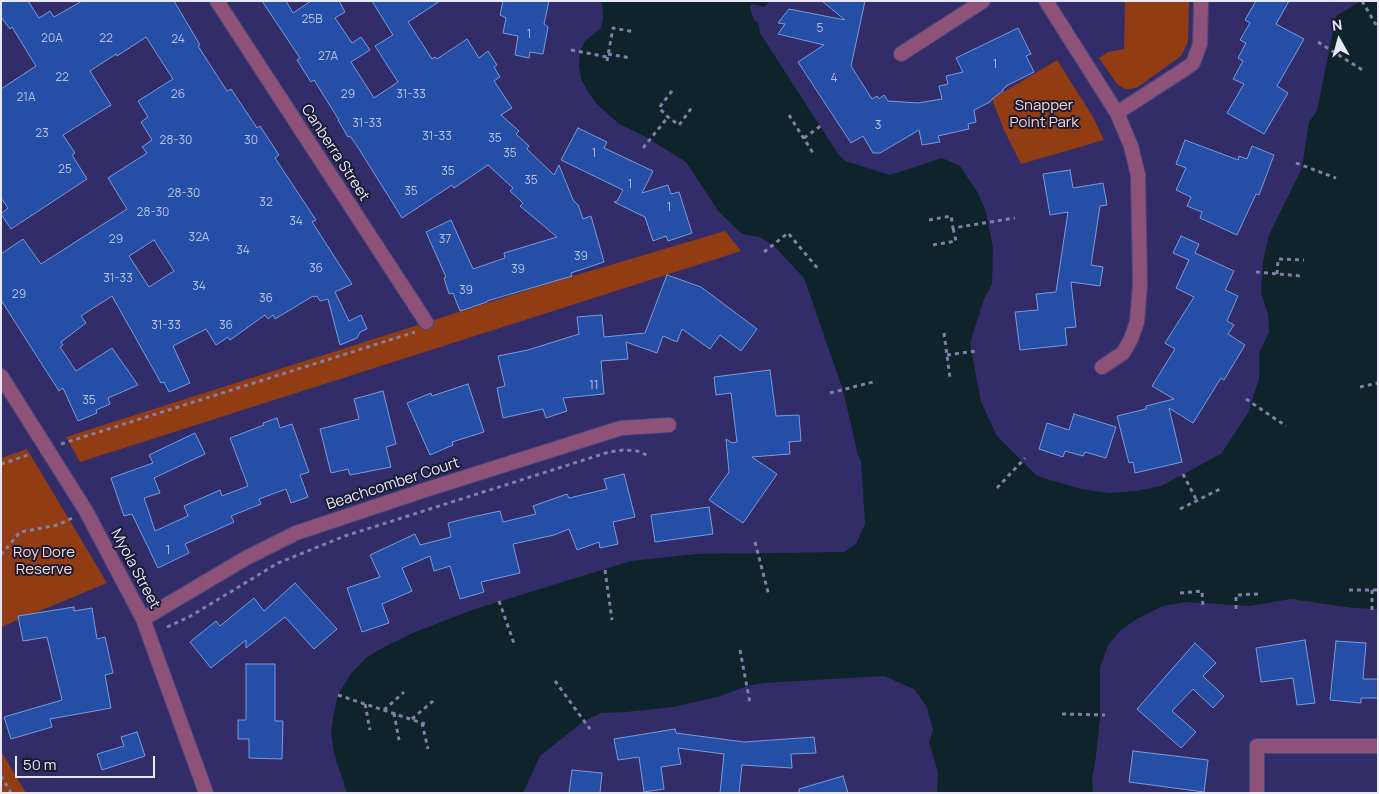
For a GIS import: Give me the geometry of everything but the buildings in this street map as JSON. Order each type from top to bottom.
[{"type":"street","name":"Canberra Street","points":[[217,1],[426,322]]},
{"type":"street","points":[[901,54],[983,1]]},
{"type":"street","points":[[1046,1],[1117,113],[1131,146],[1138,175],[1140,230],[1139,302],[1135,330],[1127,347],[1120,356],[1102,367]]},
{"type":"street","points":[[1117,113],[1193,63],[1200,44],[1201,1]]},
{"type":"street","name":"Myola Street","points":[[1,376],[86,511],[143,619],[206,793]]},
{"type":"street","name":"Beachcomber Court","points":[[143,619],[246,558],[296,534],[416,493],[621,428],[669,425]]},
{"type":"street","points":[[1257,793],[1257,746],[1378,746]]},
{"type":"path","points":[[1362,1],[1378,28]]},
{"type":"path","points":[[607,62],[613,28],[635,32]]},
{"type":"path","points":[[1318,42],[1364,70]]},
{"type":"path","points":[[571,50],[631,58]]},
{"type":"path","points":[[672,91],[658,108],[678,125],[693,106]]},
{"type":"path","points":[[789,115],[813,153]]},
{"type":"path","points":[[643,148],[668,117]]},
{"type":"path","points":[[804,138],[822,125]]},
{"type":"path","points":[[1296,162],[1336,178]]},
{"type":"path","points":[[929,220],[951,216],[956,242],[933,245]]},
{"type":"path","points":[[953,228],[1015,218]]},
{"type":"path","points":[[764,252],[788,233],[819,270]]},
{"type":"path","points":[[1277,274],[1278,259],[1304,260]]},
{"type":"path","points":[[1256,272],[1301,276]]},
{"type":"path","points":[[1,464],[430,327],[426,322]]},
{"type":"path","points":[[944,333],[950,378]]},
{"type":"path","points":[[947,355],[976,351]]},
{"type":"path","points":[[830,393],[873,382]]},
{"type":"path","points":[[1360,387],[1378,383]]},
{"type":"path","points":[[1246,399],[1286,426]]},
{"type":"path","points":[[167,627],[189,617],[278,563],[345,536],[609,452],[630,450],[647,455]]},
{"type":"path","points":[[997,488],[1025,458]]},
{"type":"path","points":[[1183,474],[1197,501]]},
{"type":"path","points":[[1180,509],[1222,488]]},
{"type":"path","points":[[1,555],[20,532],[58,525],[86,511]]},
{"type":"path","points":[[755,542],[770,596]]},
{"type":"path","points":[[606,570],[612,620]]},
{"type":"path","points":[[1349,590],[1378,590]]},
{"type":"path","points":[[1372,590],[1372,613]]},
{"type":"path","points":[[1180,593],[1202,591],[1203,607]]},
{"type":"path","points":[[1236,609],[1236,595],[1258,594]]},
{"type":"path","points":[[499,600],[515,646]]},
{"type":"path","points":[[740,650],[750,703]]},
{"type":"path","points":[[555,681],[590,729]]},
{"type":"path","points":[[384,710],[404,692]]},
{"type":"path","points":[[338,695],[424,723],[428,750]]},
{"type":"path","points":[[412,719],[432,701]]},
{"type":"path","points":[[365,704],[370,730]]},
{"type":"path","points":[[394,713],[399,740]]},
{"type":"path","points":[[1062,714],[1105,715]]},
{"type":"path","points":[[1,776],[11,793]]},
{"type":"green space","points":[[1125,1],[1189,1],[1188,42],[1181,56],[1138,87],[1130,89],[1125,89],[1117,84],[1099,58],[1108,52],[1124,49]]},
{"type":"green space","name":"Snapper Point Park","points":[[1057,60],[1093,117],[1104,140],[1021,164],[1004,130],[992,99]]},
{"type":"green space","points":[[725,231],[741,251],[80,462],[66,437],[553,282]]},
{"type":"green space","name":"Roy Dore Reserve","points":[[27,449],[107,583],[1,627],[1,458]]},
{"type":"green space","points":[[1,751],[26,793],[1,793]]},
{"type":"water","points":[[602,1],[770,1],[764,7],[753,4],[750,6],[754,20],[759,24],[760,33],[838,154],[845,161],[890,175],[942,158],[960,166],[978,193],[986,212],[993,248],[992,284],[984,299],[970,343],[981,402],[997,436],[1037,476],[1081,489],[1109,493],[1137,491],[1161,486],[1221,454],[1248,413],[1259,379],[1259,354],[1269,332],[1268,314],[1261,293],[1263,261],[1269,235],[1302,168],[1309,122],[1317,111],[1336,16],[1361,1],[1378,1],[1378,609],[1353,608],[1291,599],[1250,606],[1187,602],[1163,606],[1135,620],[1120,631],[1108,645],[1100,668],[1100,719],[1092,779],[1093,793],[937,793],[938,772],[929,742],[933,730],[927,707],[914,689],[884,676],[763,683],[747,686],[718,697],[673,707],[601,713],[584,721],[540,756],[523,793],[347,793],[334,753],[331,733],[338,695],[350,675],[367,657],[386,646],[413,633],[472,610],[631,561],[697,554],[844,552],[856,544],[865,524],[861,461],[843,390],[804,278],[773,245],[759,237],[742,234],[719,212],[686,162],[644,136],[619,124],[597,104],[588,92],[581,79],[579,66],[580,52],[585,41],[600,29],[603,20]]}]
